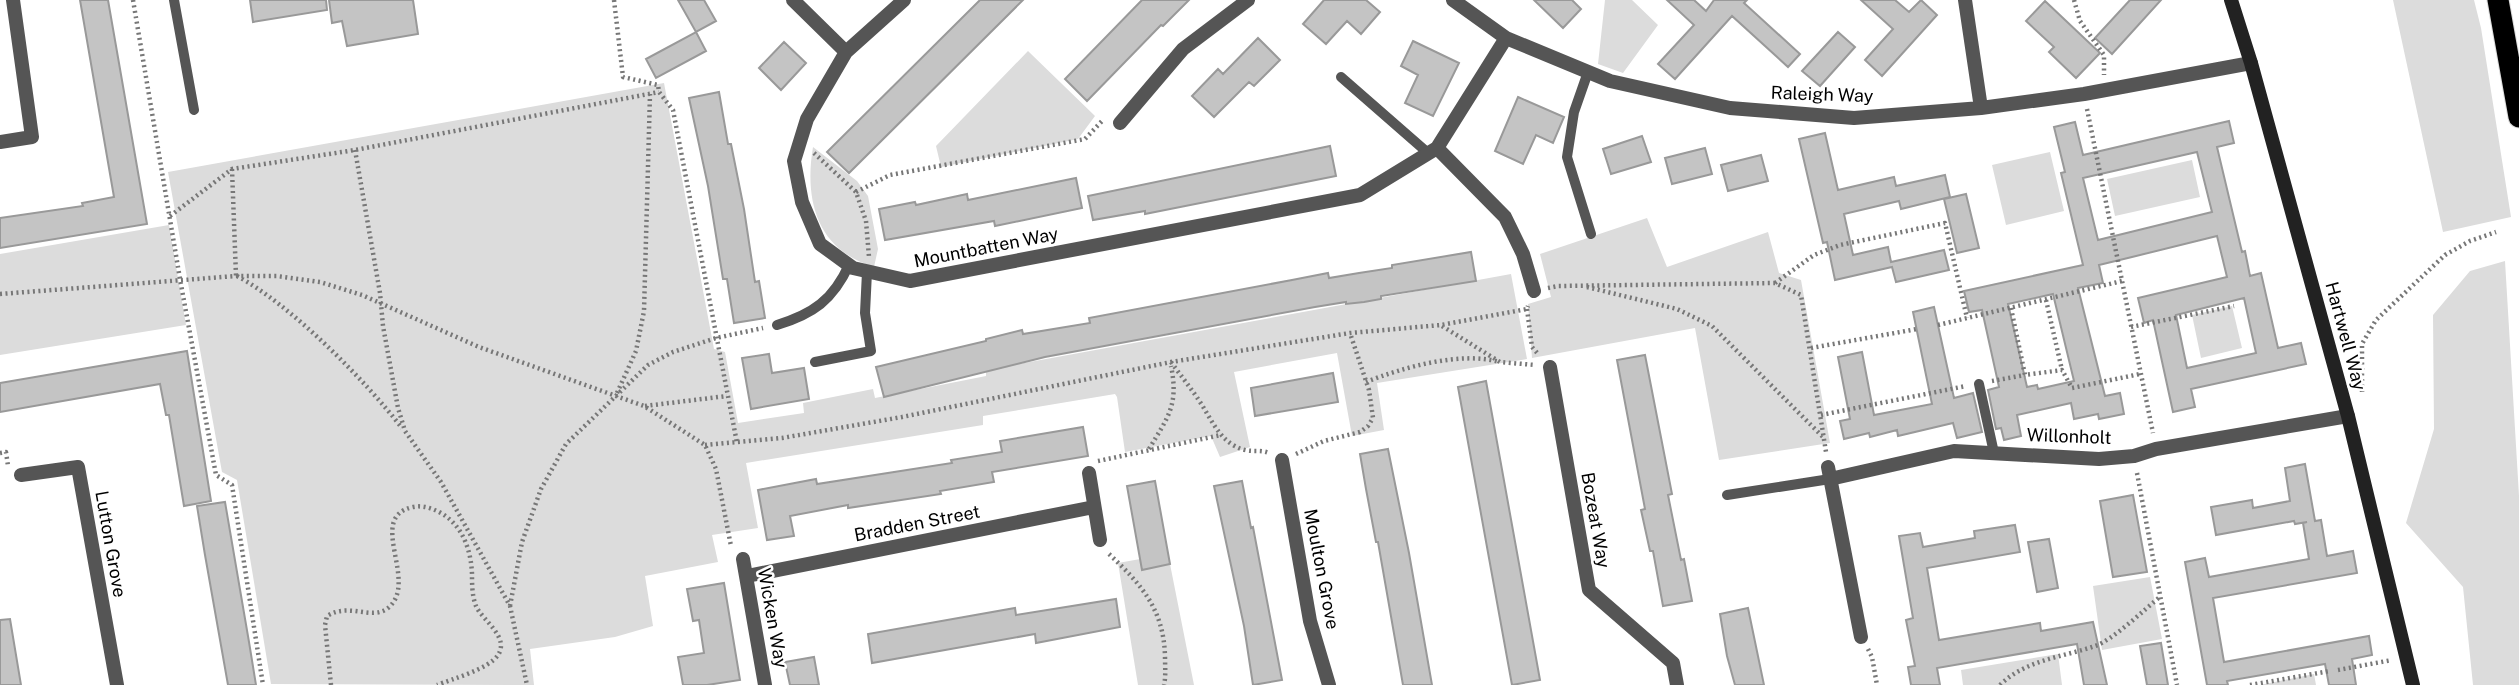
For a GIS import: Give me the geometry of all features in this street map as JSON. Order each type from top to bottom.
[{"type":"highway","points":[[2498,0],[2519,117]]},
{"type":"street","points":[[0,142],[32,136],[13,0]]},
{"type":"street","points":[[793,0],[846,52]]},
{"type":"street","name":"Mountbatten Way","points":[[904,0],[846,52],[807,119],[794,161],[802,202],[820,244],[849,265],[867,272],[910,281],[1360,195],[1432,150],[1506,38]]},
{"type":"street","points":[[1120,123],[1183,49],[1248,0]]},
{"type":"street","name":"Raleigh Way","points":[[1453,0],[1506,38],[1610,81],[1743,109],[1854,118],[1981,108],[2084,94],[2251,63]]},
{"type":"street","points":[[1965,0],[1981,108]]},
{"type":"street","name":"Hartwell Way","points":[[2231,0],[2251,63],[2348,416],[2413,685]]},
{"type":"street","points":[[1432,150],[1505,217],[1523,254],[1534,291]]},
{"type":"street","name":"Bozeat Way","points":[[1550,367],[1589,590],[1673,663],[1677,685]]},
{"type":"street","name":"Willonholt","points":[[1829,473],[1954,452],[2099,459],[2134,456],[2156,449],[2348,416]]},
{"type":"street","name":"Moulton Grove","points":[[1282,460],[1310,621],[1329,685]]},
{"type":"street","name":"Lutton Grove","points":[[21,475],[78,467],[117,685]]},
{"type":"street","points":[[1089,473],[1100,540]]},
{"type":"street","points":[[1829,473],[1861,636]]},
{"type":"street","name":"Bradden Street","points":[[747,576],[1094,507]]},
{"type":"street","name":"Wicken Way","points":[[743,559],[765,685]]},
{"type":"lane","points":[[174,0],[194,110]]},
{"type":"lane","points":[[1588,72],[1574,112],[1567,157],[1591,234]]},
{"type":"lane","points":[[1341,77],[1432,150]]},
{"type":"lane","points":[[777,325],[801,318],[821,305],[840,284],[849,265]]},
{"type":"lane","points":[[815,362],[871,351],[865,313],[867,272]]},
{"type":"lane","points":[[1979,384],[1994,453]]},
{"type":"lane","name":"Willonholt","points":[[1727,495],[1829,473]]},
{"type":"path","points":[[132,0],[216,475],[232,485],[263,685]]},
{"type":"path","points":[[614,0],[624,77],[658,85],[659,92],[673,110],[737,443]]},
{"type":"path","points":[[2074,0],[2080,21],[2104,55],[2106,70],[2100,91]]},
{"type":"path","points":[[170,216],[232,169],[355,150],[659,92]]},
{"type":"path","points":[[615,397],[636,351],[644,311],[650,94]]},
{"type":"path","points":[[2084,94],[2156,449]]},
{"type":"path","points":[[856,192],[890,175],[1085,139],[1102,120],[1120,123]]},
{"type":"path","points":[[800,141],[856,192],[866,221],[869,252],[867,272]]},
{"type":"path","points":[[355,150],[382,303],[383,326],[405,431]]},
{"type":"path","points":[[232,169],[236,276]]},
{"type":"path","points":[[1775,283],[1814,255],[1832,248],[1945,222],[1967,318]]},
{"type":"path","points":[[2348,416],[2362,411],[2362,345],[2376,320],[2445,255],[2470,241],[2496,232]]},
{"type":"path","points":[[236,276],[256,286],[307,330],[353,373],[405,431],[440,482],[510,606],[527,685]]},
{"type":"path","points":[[0,294],[180,279],[277,276],[320,282],[382,303],[479,346],[645,406],[705,445],[716,469],[732,550],[743,559]]},
{"type":"path","points":[[1938,325],[2122,281]]},
{"type":"path","points":[[1550,367],[1532,347],[1527,309],[1534,291],[1578,285],[1775,283],[1801,295],[1829,473]]},
{"type":"path","points":[[1578,285],[1678,310],[1712,326],[1824,438]]},
{"type":"path","points":[[2046,299],[2062,370],[2072,388],[2140,374]]},
{"type":"path","points":[[2131,327],[2234,306]]},
{"type":"path","points":[[2011,307],[2025,375]]},
{"type":"path","points":[[705,445],[782,438],[902,417],[1350,332],[1441,325],[1527,309]]},
{"type":"path","points":[[510,606],[522,541],[541,489],[566,444],[648,365],[673,352],[716,338],[777,325]]},
{"type":"path","points":[[1441,325],[1500,362]]},
{"type":"path","points":[[1811,348],[1917,329]]},
{"type":"path","points":[[1171,364],[1221,435],[1232,445],[1249,453],[1264,451],[1282,460],[1324,441],[1360,432],[1373,418],[1366,382],[1350,332]]},
{"type":"path","points":[[1366,382],[1389,373],[1438,362],[1486,358],[1550,367]]},
{"type":"path","points":[[1149,449],[1173,409],[1175,384],[1171,364]]},
{"type":"path","points":[[1821,415],[2062,370]]},
{"type":"path","points":[[645,406],[727,396]]},
{"type":"path","points":[[1089,473],[1087,463],[1221,435]]},
{"type":"path","points":[[2134,456],[2177,685]]},
{"type":"path","points":[[331,685],[325,625],[327,616],[337,610],[367,613],[386,611],[397,599],[400,576],[391,528],[398,514],[413,507],[431,508],[447,516],[460,531],[468,548],[475,606],[496,631],[502,644],[499,655],[489,664],[437,685]]},
{"type":"path","points":[[1100,540],[1107,552],[1139,583],[1157,611],[1165,644],[1164,685]]},
{"type":"path","points":[[2000,685],[2010,674],[2063,653],[2098,645],[2161,596]]},
{"type":"path","points":[[1861,636],[1872,657],[1877,685]]},
{"type":"path","points":[[2338,670],[2406,657]]},
{"type":"path","points":[[2250,685],[2330,671]]},
{"type":"shaded area","points":[[1605,0],[1632,0],[1658,25],[1623,73],[1598,64]]},
{"type":"shaded area","points":[[2393,0],[2474,0],[2481,28],[2511,217],[2443,232]]},
{"type":"shaded area","points":[[1028,51],[1095,116],[1078,139],[941,167],[936,146]]},
{"type":"shaded area","points":[[664,83],[714,349],[725,352],[738,423],[804,413],[803,403],[873,389],[875,398],[986,376],[986,370],[1511,274],[1527,359],[1377,383],[1384,430],[1352,436],[1337,353],[1234,372],[1250,447],[1220,457],[1211,436],[1125,452],[1115,394],[983,416],[983,425],[746,463],[758,528],[712,535],[718,562],[645,576],[653,626],[615,637],[530,649],[534,685],[271,684],[237,480],[222,472],[168,172]]},
{"type":"shaded area","points":[[813,147],[857,181],[868,196],[878,249],[874,267],[839,249],[827,236],[813,204]]},
{"type":"shaded area","points":[[2050,152],[2064,211],[2006,225],[1992,165]]},
{"type":"shaded area","points":[[2192,160],[2200,197],[2115,216],[2107,179]]},
{"type":"shaded area","points":[[1647,218],[1667,267],[1768,232],[1779,273],[1801,280],[1830,443],[1719,460],[1695,328],[1532,358],[1528,304],[1551,297],[1540,254]]},
{"type":"shaded area","points":[[169,225],[186,325],[0,355],[0,254]]},
{"type":"shaded area","points":[[2505,261],[2519,496],[2519,685],[2473,685],[2463,587],[2406,523],[2434,429],[2433,315],[2470,271]]},
{"type":"shaded area","points":[[2232,306],[2242,348],[2201,358],[2192,315]]},
{"type":"shaded area","points":[[1168,554],[1194,685],[1138,685],[1118,563]]},
{"type":"shaded area","points":[[2150,577],[2162,639],[2102,650],[2093,586]]},
{"type":"shaded area","points":[[2058,654],[2062,685],[1963,685],[1961,670]]},
{"type":"shaded area","points":[[2314,674],[2316,685],[2260,685]]},
{"type":"building","points":[[80,0],[108,0],[147,224],[0,248],[0,218],[83,206],[82,203],[114,197]]},
{"type":"building","points":[[250,0],[326,0],[327,10],[253,22]]},
{"type":"building","points":[[329,0],[413,0],[418,34],[347,46],[342,21],[332,23]]},
{"type":"building","points":[[678,0],[704,0],[716,21],[696,32]]},
{"type":"building","points":[[980,0],[1023,0],[849,173],[827,152]]},
{"type":"building","points":[[1142,0],[1189,0],[1087,101],[1065,79]]},
{"type":"building","points":[[1324,0],[1366,0],[1380,12],[1361,34],[1347,21],[1326,44],[1303,24]]},
{"type":"building","points":[[1534,0],[1572,0],[1581,9],[1563,28]]},
{"type":"building","points":[[1667,0],[1694,0],[1706,11],[1714,0],[1747,0],[1744,3],[1800,54],[1788,67],[1732,16],[1675,79],[1658,64],[1694,25]]},
{"type":"building","points":[[1861,0],[1895,0],[1909,12],[1921,0],[1937,15],[1882,76],[1865,60],[1893,29]]},
{"type":"building","points":[[2130,0],[2161,0],[2112,54],[2095,38]]},
{"type":"building","points":[[2045,1],[2100,53],[2076,78],[2049,52],[2054,47],[2026,21]]},
{"type":"building","points":[[696,32],[706,51],[656,78],[646,59]]},
{"type":"building","points":[[1838,32],[1855,47],[1820,86],[1802,71]]},
{"type":"building","points":[[1258,38],[1280,60],[1254,86],[1249,82],[1214,117],[1192,96],[1218,69],[1223,74]]},
{"type":"building","points":[[1413,41],[1459,63],[1433,116],[1405,103],[1418,75],[1401,66]]},
{"type":"building","points":[[784,42],[806,63],[781,90],[759,68]]},
{"type":"building","points":[[719,92],[744,209],[755,282],[759,281],[765,318],[734,323],[727,279],[723,279],[708,186],[689,98]]},
{"type":"building","points":[[1518,97],[1564,117],[1553,143],[1536,135],[1523,164],[1495,151]]},
{"type":"building","points":[[2229,121],[2234,143],[2217,147],[2242,252],[2245,251],[2250,276],[2261,273],[2278,348],[2301,343],[2306,364],[2191,389],[2195,407],[2173,412],[2153,320],[2144,323],[2138,298],[2227,277],[2217,236],[2099,265],[2103,283],[2078,288],[2105,396],[2120,393],[2124,414],[2099,419],[2098,414],[2074,419],[2071,403],[2017,415],[2021,436],[2004,440],[2001,428],[1996,429],[1988,390],[1999,387],[1982,310],[1969,312],[1964,291],[2083,265],[2061,173],[2065,172],[2054,127],[2075,122],[2083,155]],"holes":[[[2197,152],[2212,212],[2098,240],[2083,178]],[[2053,294],[2074,381],[2038,389],[2037,385],[2027,387],[2008,304]],[[2244,298],[2256,353],[2187,368],[2176,315]]]},
{"type":"building","points":[[1825,133],[1838,190],[1894,177],[1896,186],[1945,175],[1950,197],[1901,209],[1899,201],[1844,214],[1853,255],[1888,247],[1891,262],[1944,250],[1949,270],[1896,282],[1892,267],[1835,280],[1827,242],[1823,243],[1799,139]]},
{"type":"building","points":[[1642,136],[1651,162],[1611,174],[1603,149]]},
{"type":"building","points":[[1330,146],[1336,176],[1145,214],[1145,211],[1093,220],[1088,196]]},
{"type":"building","points":[[1705,148],[1712,174],[1672,184],[1665,158]]},
{"type":"building","points":[[1761,155],[1768,181],[1728,191],[1721,165]]},
{"type":"building","points":[[1076,178],[1082,208],[995,226],[994,221],[885,240],[879,209],[915,202],[916,205],[967,194],[968,200]]},
{"type":"building","points":[[1966,194],[1979,248],[1957,253],[1944,199]]},
{"type":"building","points":[[1471,252],[1476,281],[1381,296],[1381,299],[1364,302],[1315,307],[1045,357],[884,397],[876,367],[1022,330],[1023,334],[1090,323],[1089,318],[1328,273],[1329,278]]},
{"type":"building","points":[[1934,307],[1954,398],[1973,393],[1982,432],[1957,438],[1953,423],[1898,436],[1897,430],[1870,437],[1869,433],[1844,439],[1840,421],[1850,419],[1838,357],[1862,352],[1874,415],[1932,404],[1913,312]]},
{"type":"building","points":[[187,351],[211,501],[184,506],[169,415],[166,415],[160,384],[0,412],[0,383]]},
{"type":"building","points":[[769,354],[772,373],[804,368],[809,399],[751,409],[742,358]]},
{"type":"building","points":[[1645,355],[1672,494],[1668,495],[1692,601],[1663,606],[1653,551],[1650,551],[1641,510],[1645,509],[1617,360]]},
{"type":"building","points":[[1333,373],[1338,402],[1255,416],[1251,388]]},
{"type":"building","points":[[1486,381],[1540,680],[1512,685],[1458,387]]},
{"type":"building","points":[[1083,427],[1088,456],[992,472],[994,482],[940,491],[941,494],[848,508],[848,505],[790,516],[794,536],[767,540],[758,490],[816,479],[817,484],[952,463],[951,460],[1002,452],[1000,441]]},
{"type":"building","points":[[1388,449],[1432,685],[1403,685],[1366,489],[1360,454]]},
{"type":"building","points":[[2305,464],[2315,521],[2321,520],[2327,556],[2353,551],[2357,573],[2213,598],[2224,662],[2369,636],[2372,655],[2352,659],[2356,685],[2329,685],[2325,664],[2227,681],[2228,685],[2207,685],[2185,562],[2205,558],[2209,577],[2309,559],[2303,523],[2307,522],[2295,524],[2294,521],[2216,535],[2211,507],[2252,500],[2253,508],[2290,501],[2285,468]]},
{"type":"building","points":[[1155,481],[1170,564],[1142,570],[1127,486]]},
{"type":"building","points":[[1242,481],[1282,680],[1253,685],[1244,626],[1214,486]]},
{"type":"building","points":[[2133,495],[2147,572],[2113,577],[2100,501]]},
{"type":"building","points":[[225,502],[256,685],[228,685],[205,555],[197,506]]},
{"type":"building","points":[[2015,525],[2020,552],[1927,568],[1939,640],[2040,623],[2041,631],[2093,622],[2107,685],[2084,685],[2077,644],[1937,668],[1940,685],[1911,685],[1908,667],[1915,666],[1906,620],[1913,618],[1899,536],[1920,533],[1923,547],[1975,538],[1974,531]]},
{"type":"building","points":[[2049,539],[2058,588],[2037,592],[2028,542]]},
{"type":"building","points":[[724,583],[740,680],[683,685],[678,657],[704,653],[699,620],[693,621],[687,589]]},
{"type":"building","points":[[1116,599],[1120,627],[1036,643],[1035,634],[872,663],[868,634],[1015,608],[1016,615]]},
{"type":"building","points":[[1748,608],[1764,685],[1735,685],[1727,656],[1720,614]]},
{"type":"building","points":[[10,619],[21,685],[0,685],[0,620]]},
{"type":"building","points":[[2161,643],[2168,685],[2147,685],[2140,646]]},
{"type":"building","points":[[814,657],[819,685],[790,685],[785,662]]}]
